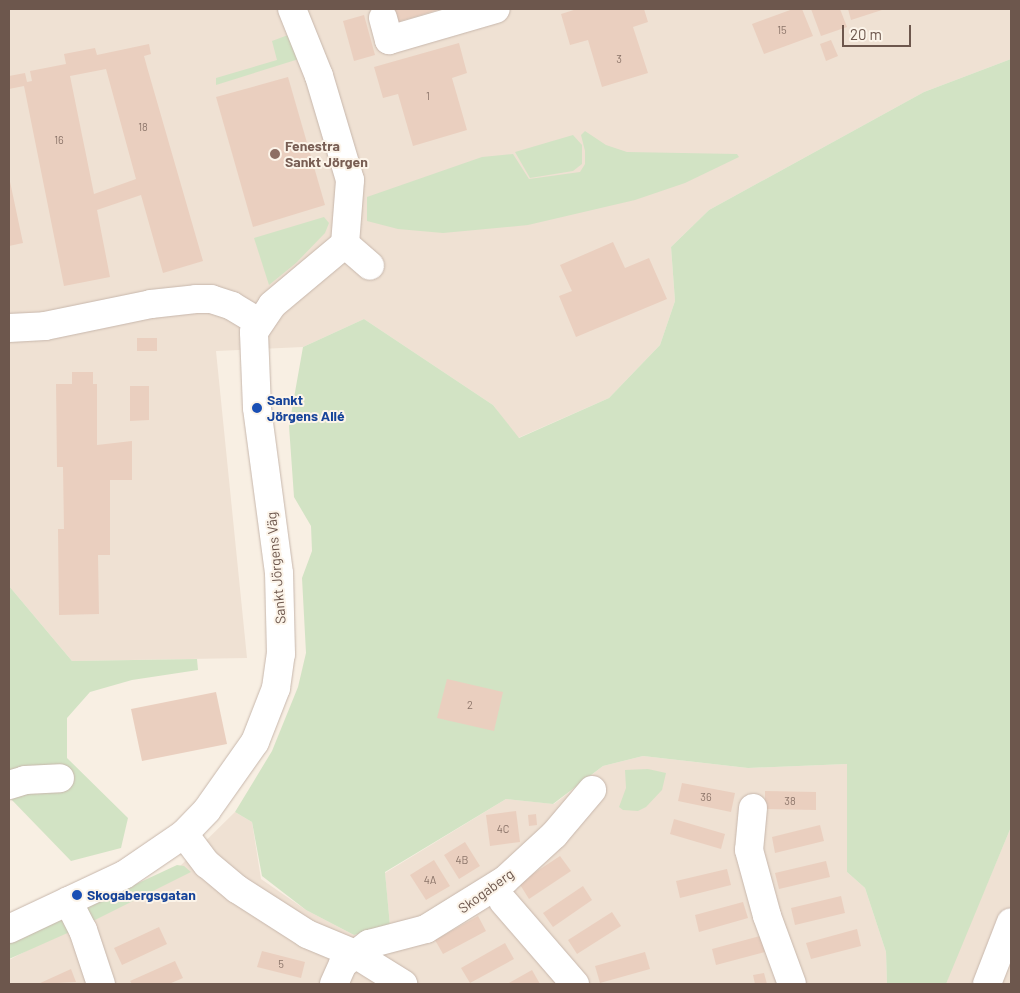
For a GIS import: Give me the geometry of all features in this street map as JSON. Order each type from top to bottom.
[{"type":"street","points":[[383,18],[389,40],[496,9]]},
{"type":"street","points":[[298,10],[350,180],[345,244],[370,266]]},
{"type":"street","name":"Sankt Jörgens Väg","points":[[9,929],[124,875],[184,834],[207,810],[255,742],[276,688],[282,613],[253,367],[252,344],[259,322],[272,305],[345,244]]},
{"type":"street","points":[[12,334],[151,304],[196,299],[210,299],[232,306],[259,322]]},
{"type":"street","points":[[9,785],[25,780],[60,778]]},
{"type":"street","name":"Skogaberg","points":[[334,984],[343,964],[355,954],[381,939],[426,929],[505,880],[554,835],[592,790]]},
{"type":"street","points":[[754,808],[749,850],[767,916],[792,984]]},
{"type":"street","points":[[184,834],[207,864],[237,890],[307,934],[355,954],[403,984]]},
{"type":"street","points":[[68,901],[83,930],[102,984]]},
{"type":"street","name":"Skogaberg","points":[[503,901],[576,984]]},
{"type":"street","points":[[988,984],[1011,922]]},
{"type":"shaded area","points":[[9,9],[1011,9],[1011,59],[924,92],[709,210],[671,247],[675,301],[660,345],[609,398],[518,438],[493,405],[364,319],[303,347],[216,351],[247,658],[72,661],[9,586]]},
{"type":"shaded area","points":[[643,756],[748,768],[847,764],[847,872],[865,888],[886,952],[887,984],[9,984],[9,960],[172,874],[235,812],[252,822],[261,879],[306,910],[354,935],[390,926],[385,873],[506,799],[554,804],[603,766]]},
{"type":"shaded area","points":[[1011,827],[1011,984],[946,984],[952,967]]},
{"type":"green space","points":[[288,35],[302,58],[216,85],[216,78],[277,60],[272,41]]},
{"type":"green space","points":[[1011,59],[1011,827],[946,984],[887,984],[886,952],[865,888],[847,872],[847,764],[748,768],[643,756],[603,766],[553,804],[506,799],[385,872],[390,926],[354,935],[306,910],[262,876],[252,822],[235,812],[272,751],[298,687],[306,653],[302,578],[312,551],[311,526],[294,497],[289,426],[303,347],[364,319],[493,405],[519,438],[609,398],[660,345],[675,301],[671,247],[709,210],[924,92]]},
{"type":"green space","points":[[585,131],[606,145],[627,152],[737,154],[739,157],[685,183],[635,200],[528,225],[443,233],[398,229],[367,221],[367,197],[482,157],[513,154],[529,179],[580,172],[585,164],[585,151],[581,135]]},
{"type":"green space","points":[[573,135],[582,145],[582,164],[573,171],[530,178],[515,152]]},
{"type":"green space","points":[[324,217],[329,223],[325,233],[296,263],[269,285],[254,238]]},
{"type":"green space","points":[[9,586],[72,661],[197,659],[198,670],[132,680],[90,692],[67,718],[67,758],[128,818],[121,848],[71,861],[9,797]]},
{"type":"green space","points":[[648,769],[666,773],[662,790],[646,807],[638,811],[623,810],[619,807],[626,788],[625,770]]},
{"type":"green space","points":[[177,865],[184,866],[191,872],[89,923],[87,907]]},
{"type":"green space","points":[[61,918],[72,931],[9,959],[9,939]]},
{"type":"building","points":[[390,9],[441,9],[394,23]]},
{"type":"building","points":[[577,9],[644,9],[648,22],[633,27],[648,73],[602,87],[588,40],[570,45],[561,14]]},
{"type":"building","points":[[793,9],[802,9],[813,36],[764,54],[752,24]]},
{"type":"building","points":[[811,9],[840,9],[847,27],[821,36]]},
{"type":"building","points":[[848,9],[885,9],[851,20]]},
{"type":"building","points":[[364,15],[375,55],[354,61],[343,21]]},
{"type":"building","points":[[831,40],[838,56],[826,61],[820,44]]},
{"type":"building","points":[[459,43],[467,73],[452,78],[467,130],[413,146],[398,94],[383,98],[374,67]]},
{"type":"building","points":[[149,44],[151,54],[144,56],[203,261],[163,273],[141,195],[97,210],[110,277],[64,286],[24,86],[9,89],[9,76],[25,73],[27,82],[32,81],[30,71],[66,64],[64,54],[95,48],[97,55]],"holes":[[[106,69],[136,179],[94,194],[70,76]]]},
{"type":"building","points":[[288,77],[325,205],[253,227],[216,97]]},
{"type":"building","points":[[9,177],[23,243],[9,246]]},
{"type":"building","points":[[613,242],[625,268],[649,258],[667,299],[576,337],[559,296],[572,291],[560,265]]},
{"type":"building","points":[[137,338],[157,338],[157,351],[137,351]]},
{"type":"building","points":[[72,372],[93,372],[93,384],[97,384],[97,445],[132,441],[132,480],[110,480],[110,555],[98,555],[99,614],[59,615],[58,529],[64,529],[63,467],[57,467],[56,384],[72,384]]},
{"type":"building","points":[[130,386],[149,386],[149,420],[130,421]]},
{"type":"building","points":[[447,679],[503,692],[494,731],[437,718]]},
{"type":"building","points":[[216,692],[227,744],[142,761],[131,709]]},
{"type":"building","points":[[682,783],[735,793],[731,812],[678,801]]},
{"type":"building","points":[[765,791],[816,792],[816,810],[765,809]]},
{"type":"building","points":[[516,811],[520,842],[490,846],[486,815]]},
{"type":"building","points":[[536,814],[537,825],[529,826],[528,815]]},
{"type":"building","points":[[674,819],[725,834],[721,849],[670,834]]},
{"type":"building","points":[[820,825],[824,841],[775,853],[772,837]]},
{"type":"building","points":[[465,842],[480,866],[459,879],[444,855]]},
{"type":"building","points":[[560,856],[571,871],[529,899],[519,883]]},
{"type":"building","points":[[434,860],[450,886],[426,900],[410,875]]},
{"type":"building","points":[[826,861],[830,877],[779,889],[775,873]]},
{"type":"building","points":[[727,869],[731,885],[680,898],[676,881]]},
{"type":"building","points":[[583,886],[592,900],[553,927],[543,913]]},
{"type":"building","points":[[841,896],[845,913],[795,925],[791,908]]},
{"type":"building","points":[[743,902],[748,918],[699,932],[695,915]]},
{"type":"building","points":[[612,912],[621,926],[577,954],[568,940]]},
{"type":"building","points":[[478,916],[486,931],[443,954],[435,940]]},
{"type":"building","points":[[159,927],[167,944],[122,965],[114,948]]},
{"type":"building","points":[[857,929],[861,946],[811,959],[806,943]]},
{"type":"building","points":[[760,936],[765,952],[716,965],[712,949]]},
{"type":"building","points":[[505,943],[514,959],[470,983],[461,968]]},
{"type":"building","points":[[262,951],[305,962],[301,978],[257,967]]},
{"type":"building","points":[[645,952],[650,969],[600,983],[595,966]]},
{"type":"building","points":[[175,961],[183,978],[169,984],[132,984],[130,981]]},
{"type":"building","points":[[71,969],[76,982],[38,984]]},
{"type":"building","points":[[532,970],[540,984],[507,984]]},
{"type":"building","points":[[764,973],[767,984],[755,984],[753,975]]},
{"type":"place","name":"Fenestra Sankt Jörgen","points":[[275,154]]},
{"type":"place","name":"Sankt Jörgens Allé","points":[[257,408]]},
{"type":"place","name":"Skogabergsgatan","points":[[77,895]]}]
